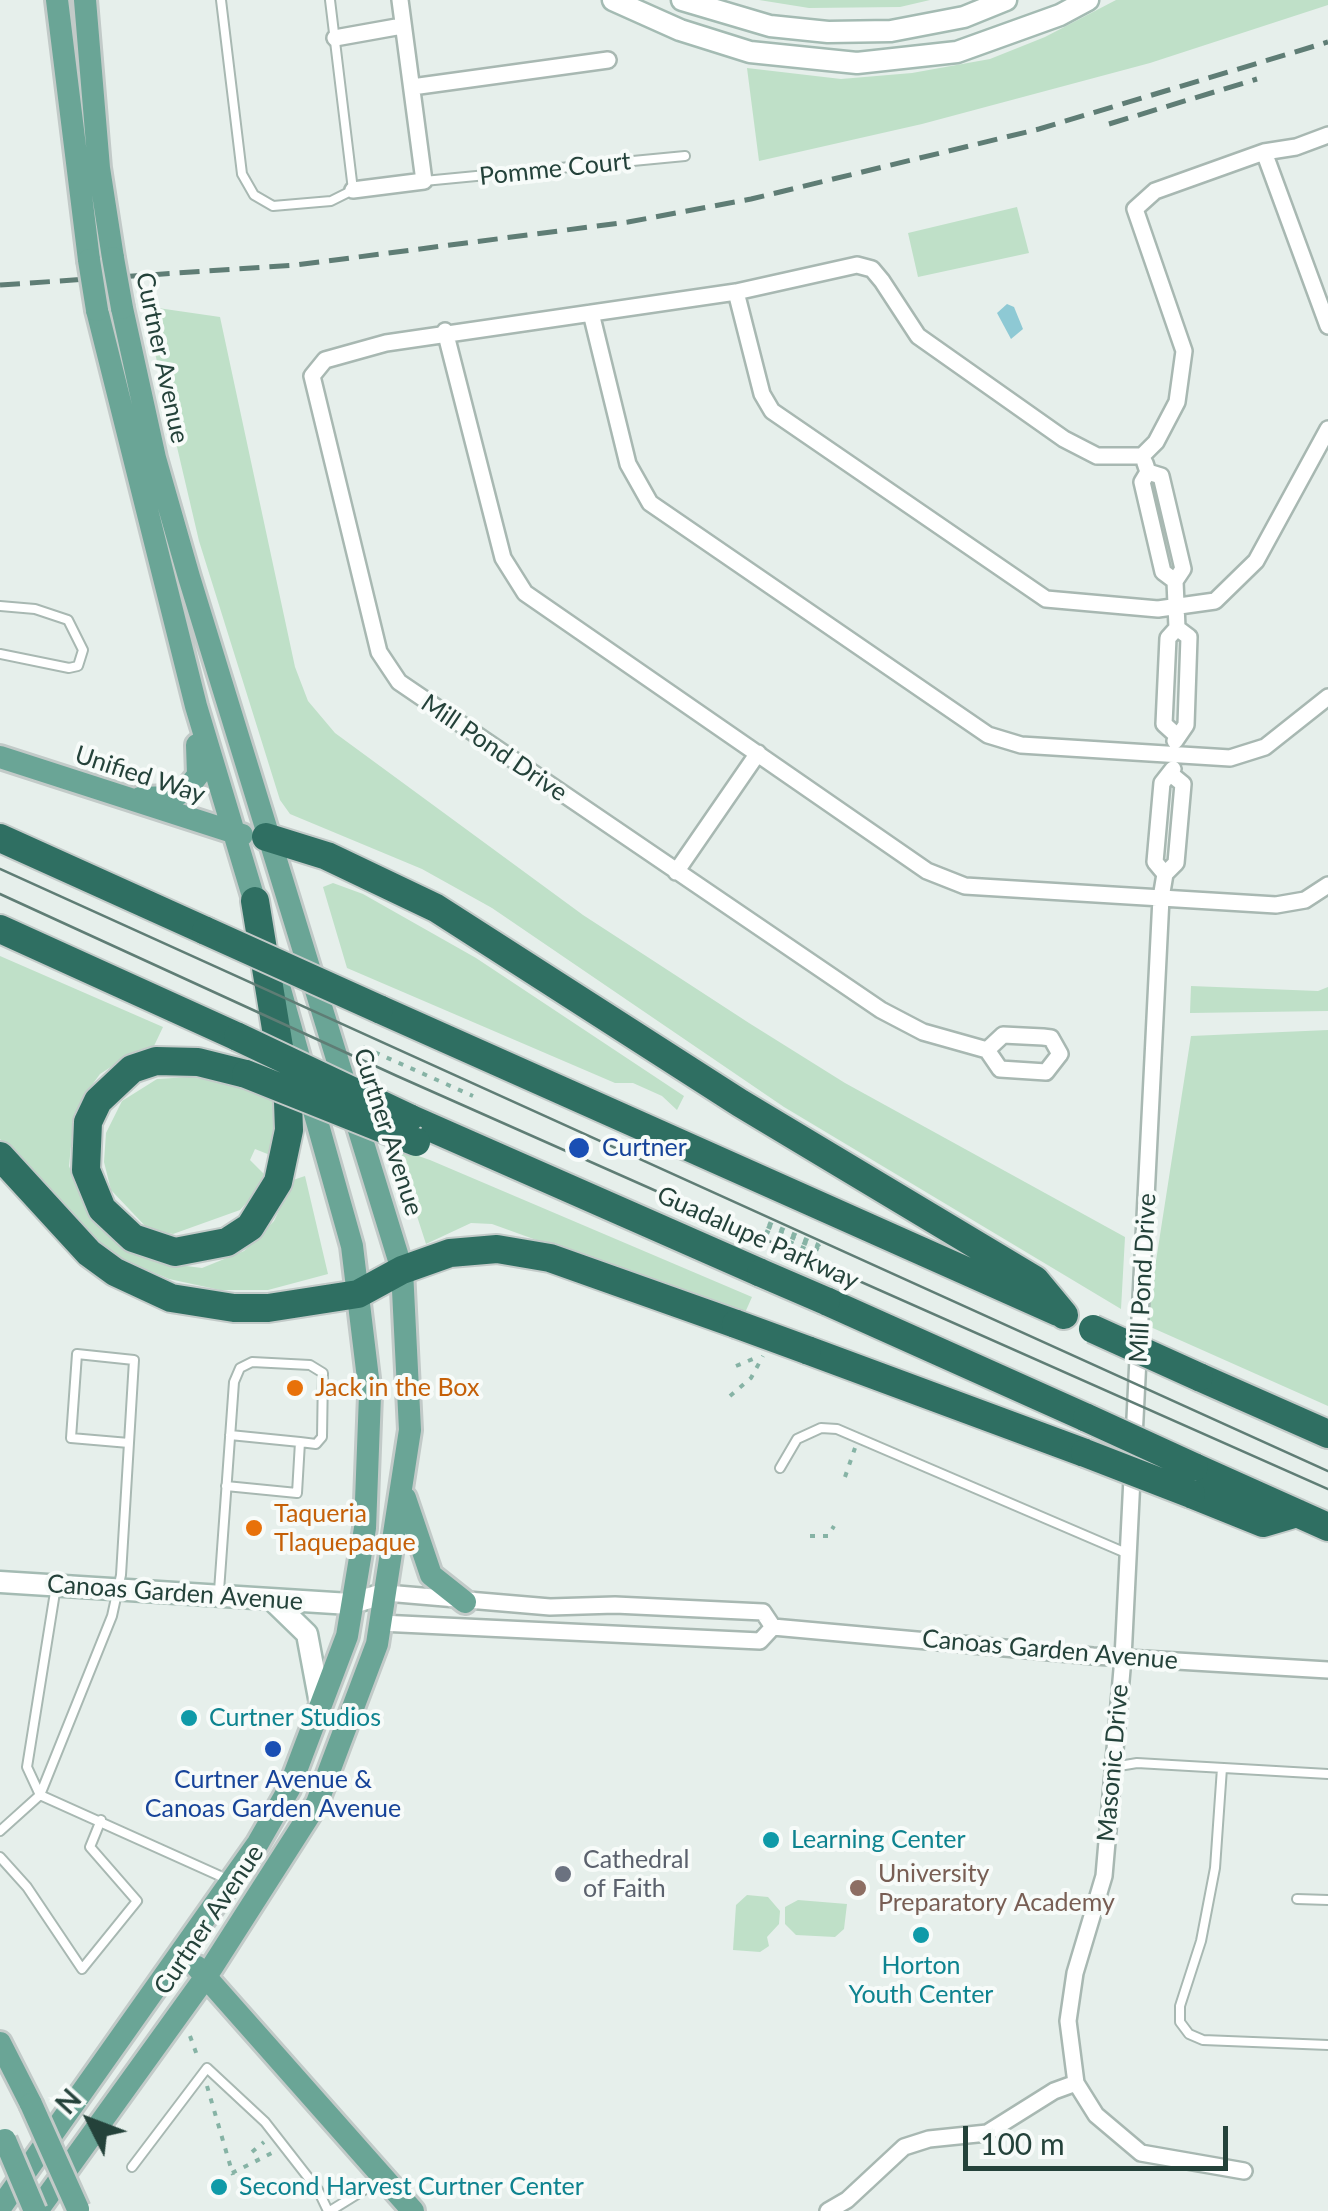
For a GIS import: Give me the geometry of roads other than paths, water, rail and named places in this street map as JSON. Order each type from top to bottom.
[{"type":"highway","points":[[266,837],[326,856],[436,908],[740,1103],[1035,1280],[1064,1315]]},
{"type":"highway","points":[[0,838],[1328,1434]]},
{"type":"highway","points":[[255,901],[288,1102],[288,1144],[278,1182],[250,1227],[227,1242],[201,1251],[175,1252],[132,1238],[102,1210],[86,1170],[88,1122],[98,1101],[132,1069],[156,1061],[198,1062],[246,1074],[412,1130]]},
{"type":"highway","name":"Guadalupe Parkway","points":[[0,929],[238,1037],[412,1130],[460,1142],[1087,1418],[1192,1480],[1297,1513],[1328,1527]]},
{"type":"highway","points":[[0,1156],[89,1253],[115,1272],[171,1298],[234,1308],[358,1294],[402,1270],[472,1250],[522,1252],[592,1271],[1085,1453],[1192,1480]]},
{"type":"main road","name":"Curtner Avenue","points":[[0,2208],[233,1882],[289,1788],[321,1713],[346,1636],[365,1528],[371,1442],[358,1294],[342,1202],[196,706],[97,310],[57,0]]},
{"type":"main road","name":"Curtner Avenue","points":[[36,2211],[207,1975],[316,1803],[350,1723],[380,1623],[410,1430],[402,1270],[266,837],[260,803],[155,458],[122,308],[99,168],[85,0]]},
{"type":"main road","points":[[119,799],[174,798],[198,775],[196,706]]},
{"type":"main road","name":"Unified Way","points":[[0,757],[232,834],[266,837]]},
{"type":"main road","points":[[403,1490],[430,1575],[465,1602]]},
{"type":"main road","points":[[182,1956],[207,1975],[413,2211]]},
{"type":"main road","points":[[0,2043],[78,2210]]},
{"type":"main road","points":[[2,2136],[36,2211]]},
{"type":"street","points":[[353,190],[424,181],[400,0]]},
{"type":"street","points":[[614,0],[680,30],[750,52],[857,63],[957,52],[1060,15],[1088,0]]},
{"type":"street","points":[[682,0],[770,26],[828,32],[891,31],[964,17],[1006,0]]},
{"type":"street","points":[[335,38],[402,26]]},
{"type":"street","points":[[412,86],[608,60]]},
{"type":"street","points":[[1145,464],[1177,402],[1184,351],[1138,228],[1135,208],[1155,191],[1264,152],[1296,147],[1328,135]]},
{"type":"street","points":[[1264,152],[1328,326]]},
{"type":"street","name":"Mill Pond Drive","points":[[1060,1054],[1051,1070],[1000,1069],[987,1050],[923,1032],[881,1010],[400,682],[379,652],[312,376],[325,360],[446,332],[736,292],[857,265],[872,269],[918,336],[999,394],[1097,456],[1145,464],[1161,476],[1183,570],[1175,581],[1177,628],[1189,637],[1186,725],[1175,734],[1172,775],[1162,783],[1155,862],[1165,874],[1122,1658]]},
{"type":"street","points":[[736,292],[762,394],[789,426],[1046,599],[1078,605],[1176,608],[1215,601],[1238,584],[1256,561],[1328,429]]},
{"type":"street","points":[[592,313],[628,464],[650,503],[964,721],[1005,744],[1230,758],[1250,754],[1286,733],[1328,697]]},
{"type":"street","points":[[446,332],[503,558],[514,580],[534,601],[944,880],[965,886],[1276,904],[1304,900],[1328,885]]},
{"type":"street","points":[[676,872],[758,753]]},
{"type":"street","name":"Mill Pond Drive","points":[[987,1050],[1002,1035],[1044,1037],[1051,1038],[1060,1054]]},
{"type":"street","name":"Mill Pond Drive","points":[[1060,1054],[1077,1055]]},
{"type":"street","name":"Canoas Garden Avenue","points":[[0,1582],[350,1604],[386,1594],[465,1602],[763,1612],[772,1626]]},
{"type":"street","points":[[271,1599],[308,1634],[321,1713]]},
{"type":"street","name":"Canoas Garden Avenue","points":[[350,1604],[380,1623],[760,1641],[772,1626]]},
{"type":"street","name":"Canoas Garden Avenue","points":[[772,1626],[1122,1658],[1328,1670]]},
{"type":"street","name":"Masonic Drive","points":[[1122,1658],[1104,1876],[1075,1973],[1068,2021],[1076,2083],[1096,2116],[1141,2153],[1244,2171]]},
{"type":"street","points":[[828,2211],[846,2200],[904,2147],[928,2139],[987,2134],[1054,2091],[1076,2083]]},
{"type":"lane","points":[[220,0],[242,174],[254,195],[273,206],[331,201],[353,190],[330,0]]},
{"type":"lane","name":"Pomme Court","points":[[424,181],[686,156]]},
{"type":"lane","points":[[0,606],[35,610],[68,620],[83,650],[78,666],[69,668],[0,654]]},
{"type":"lane","points":[[0,1831],[40,1795],[118,1590],[129,1443],[134,1360],[78,1354],[71,1438],[129,1443]]},
{"type":"lane","points":[[218,1596],[226,1486],[234,1382],[240,1368],[252,1362],[318,1368],[326,1379],[322,1437],[316,1444],[230,1435]]},
{"type":"lane","points":[[780,1468],[797,1439],[821,1428],[837,1429],[1126,1553]]},
{"type":"lane","points":[[226,1486],[298,1492],[300,1442]]},
{"type":"lane","points":[[56,1586],[26,1768],[40,1795],[233,1882]]},
{"type":"lane","points":[[1113,1767],[1137,1763],[1328,1774]]},
{"type":"lane","points":[[1222,1768],[1215,1868],[1200,1941],[1180,2006],[1180,2022],[1189,2034],[1203,2040],[1328,2044]]},
{"type":"lane","points":[[0,1856],[27,1888],[82,1969],[136,1901],[90,1846],[101,1820]]},
{"type":"lane","points":[[1297,1899],[1328,1900]]},
{"type":"lane","points":[[132,2167],[207,2068],[265,2122],[318,2190],[329,2211],[384,2178]]},
{"type":"water","points":[[1007,304],[1014,307],[1023,329],[1011,339],[997,313]]},
{"type":"tram line","points":[[0,869],[1328,1471]]},
{"type":"tram line","points":[[0,894],[397,1076],[1328,1489]]},
{"type":"railway","points":[[0,285],[296,265],[628,222],[751,199],[1039,129],[1328,42]]},
{"type":"railway","points":[[1109,124],[1257,79]]},
{"type":"place","name":"Curtner","points":[[579,1148]]},
{"type":"place","name":"Jack in the Box","points":[[295,1388]]},
{"type":"place","name":"Taqueria Tlaquepaque","points":[[254,1528]]},
{"type":"place","name":"Curtner Studios","points":[[189,1718]]},
{"type":"place","name":"Curtner Avenue & Canoas Garden Avenue","points":[[273,1749]]},
{"type":"place","name":"Learning Center","points":[[771,1840]]},
{"type":"place","name":"Cathedral of Faith","points":[[563,1874]]},
{"type":"place","name":"University Preparatory Academy","points":[[858,1888]]},
{"type":"place","name":"Horton Youth Center","points":[[921,1935]]},
{"type":"place","name":"Second Harvest Curtner Center","points":[[219,2187]]}]
